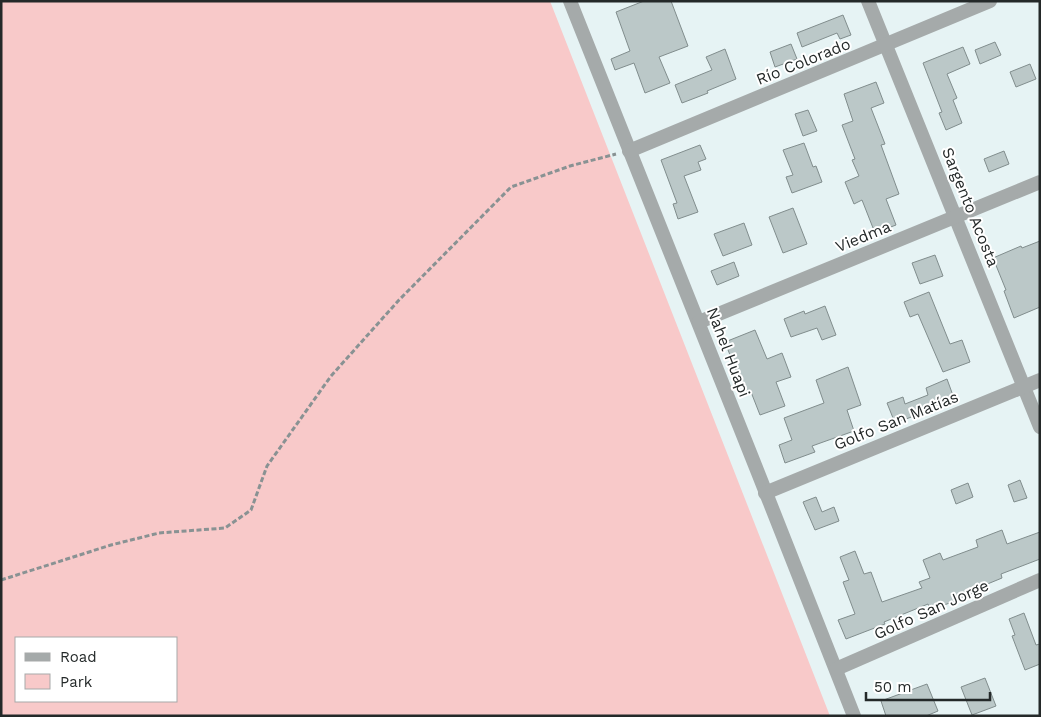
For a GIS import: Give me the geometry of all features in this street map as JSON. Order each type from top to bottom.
[{"type":"street","name":"Nahel Huapi","points":[[570,1],[854,716]]},
{"type":"street","name":"Sargento Acosta","points":[[868,1],[1040,426]]},
{"type":"street","name":"Río Colorado","points":[[629,151],[990,1]]},
{"type":"street","name":"Viedma","points":[[699,322],[1040,182]]},
{"type":"street","name":"Golfo San Matías","points":[[765,493],[1040,380]]},
{"type":"street","name":"Golfo San Jorge","points":[[836,669],[1040,580]]},
{"type":"path","points":[[1,580],[110,545],[159,534],[225,528],[251,510],[267,466],[331,376],[399,300],[511,187],[570,166],[629,151]]},
{"type":"green space","points":[[1,1],[550,1],[830,716],[1,716]]},
{"type":"building","points":[[644,1],[671,1],[688,46],[659,57],[670,83],[645,93],[634,63],[615,70],[611,59],[630,51],[616,12]]},
{"type":"building","points":[[843,15],[851,35],[840,39],[837,33],[802,47],[797,33]]},
{"type":"building","points":[[995,42],[1001,55],[980,64],[975,50]]},
{"type":"building","points":[[791,44],[797,59],[775,67],[770,52]]},
{"type":"building","points":[[963,47],[970,64],[947,74],[957,98],[953,100],[962,123],[946,130],[939,113],[942,112],[923,63]]},
{"type":"building","points":[[725,49],[736,79],[682,103],[675,85],[712,70],[706,57]]},
{"type":"building","points":[[1030,64],[1036,79],[1016,87],[1010,72]]},
{"type":"building","points":[[876,82],[884,103],[871,108],[885,144],[881,145],[899,194],[886,199],[896,225],[875,233],[862,200],[854,204],[845,182],[859,176],[852,160],[855,159],[842,125],[853,121],[844,94]]},
{"type":"building","points":[[808,110],[817,131],[803,136],[795,114]]},
{"type":"building","points":[[804,143],[813,167],[816,166],[822,182],[792,193],[786,177],[793,175],[783,150]]},
{"type":"building","points":[[700,145],[706,159],[698,162],[701,170],[684,176],[698,212],[678,219],[673,204],[677,203],[661,160]]},
{"type":"building","points":[[1004,151],[1009,164],[989,172],[984,159]]},
{"type":"building","points":[[793,208],[807,244],[783,253],[769,217]]},
{"type":"building","points":[[744,223],[752,245],[723,256],[714,234]]},
{"type":"building","points":[[1040,241],[1040,307],[1014,318],[1004,291],[1006,290],[993,258],[1021,246],[1022,248]]},
{"type":"building","points":[[935,255],[943,276],[920,284],[912,263]]},
{"type":"building","points":[[734,262],[739,276],[717,285],[711,271]]},
{"type":"building","points":[[929,292],[950,344],[962,340],[970,362],[943,372],[918,314],[910,317],[904,302]]},
{"type":"building","points":[[825,306],[836,335],[822,340],[817,328],[791,337],[784,319],[804,311],[805,314]]},
{"type":"building","points":[[755,330],[767,359],[782,353],[791,377],[776,382],[785,406],[760,415],[751,392],[745,394],[725,342]]},
{"type":"building","points":[[848,367],[861,405],[847,410],[854,431],[812,446],[815,452],[785,463],[779,445],[792,440],[784,418],[824,403],[816,380]]},
{"type":"building","points":[[947,379],[955,401],[895,423],[887,403],[903,397],[905,404],[928,395],[926,388]]},
{"type":"building","points":[[1020,480],[1027,498],[1014,502],[1008,485]]},
{"type":"building","points":[[968,483],[973,497],[956,504],[951,490]]},
{"type":"building","points":[[816,497],[822,512],[834,507],[839,521],[815,530],[803,502]]},
{"type":"building","points":[[1002,530],[1007,544],[1040,532],[1040,559],[1001,574],[1002,578],[985,585],[986,588],[958,600],[930,610],[928,604],[884,622],[885,624],[846,639],[838,620],[855,614],[843,582],[849,580],[840,557],[855,551],[864,574],[871,572],[882,602],[922,588],[919,582],[930,578],[923,560],[940,553],[943,560],[978,547],[976,540]]},
{"type":"building","points":[[1024,613],[1036,645],[1040,644],[1040,664],[1025,670],[1012,636],[1015,635],[1009,619]]},
{"type":"building","points":[[985,678],[996,706],[972,715],[961,687]]},
{"type":"building","points":[[927,684],[938,711],[926,716],[886,716],[881,701]]}]
